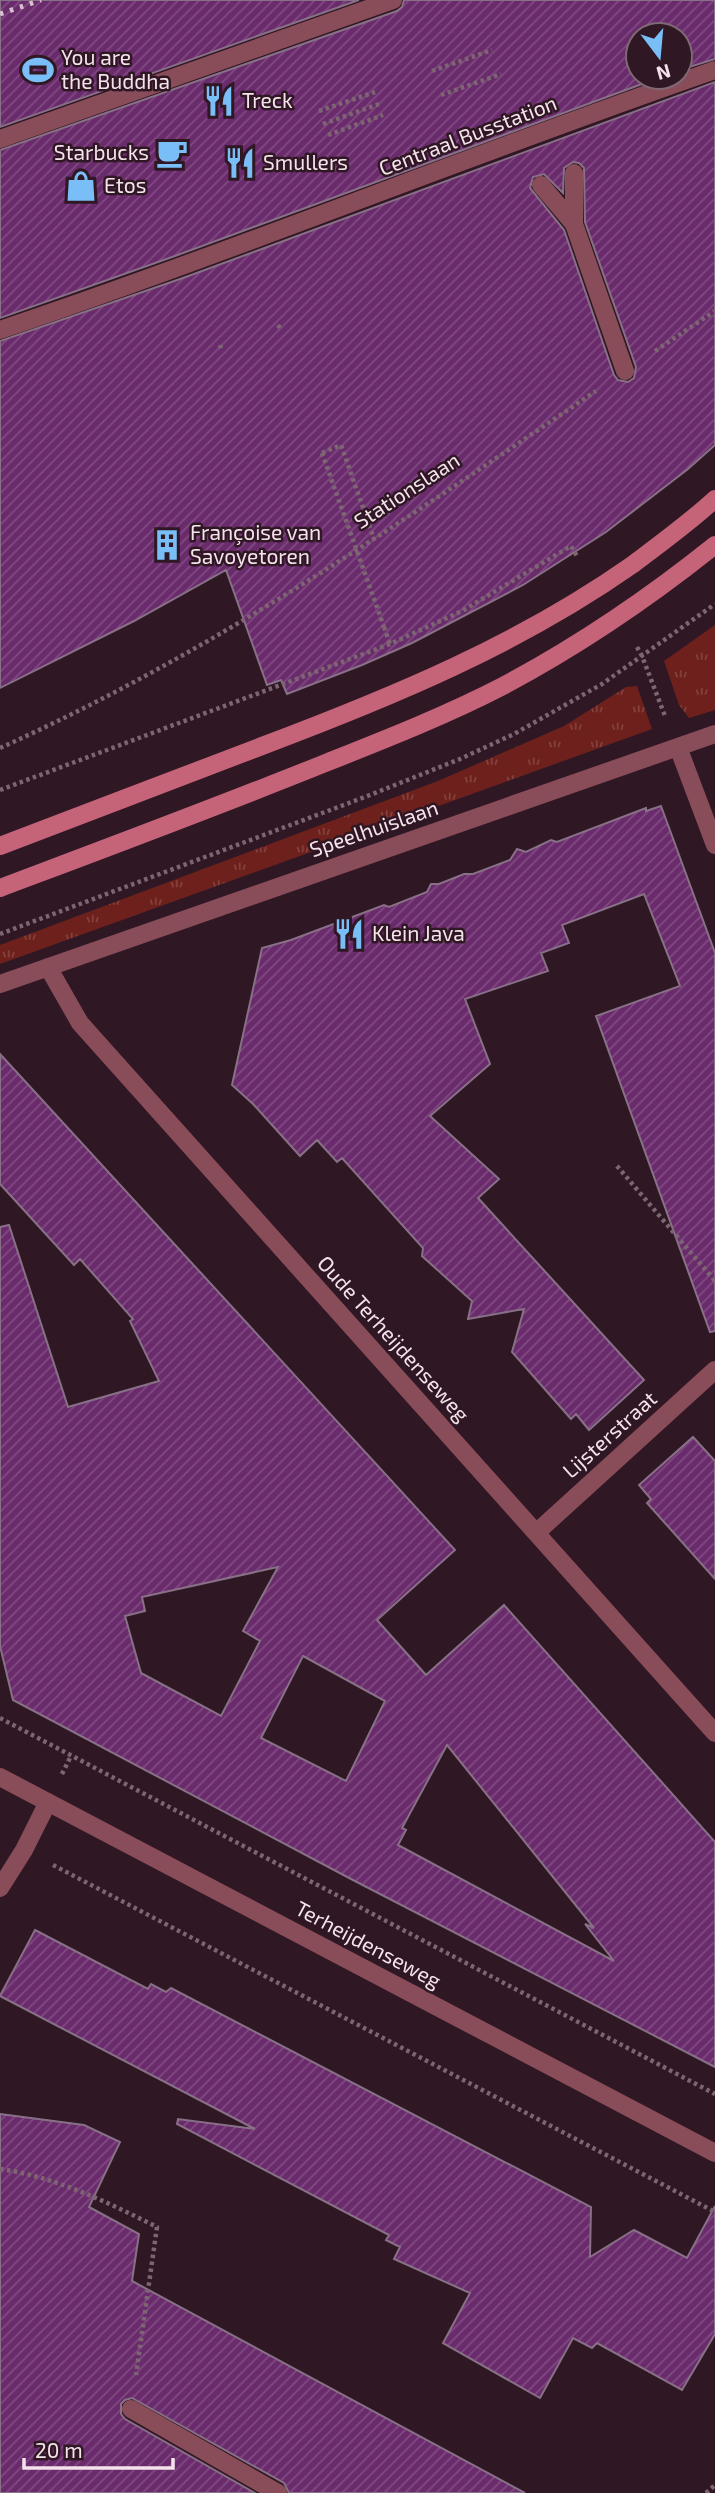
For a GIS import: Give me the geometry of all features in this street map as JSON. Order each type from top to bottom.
[{"type":"main road","points":[[0,846],[423,682],[540,624],[598,588],[656,547],[715,499]]},
{"type":"main road","points":[[0,888],[285,780],[388,738],[500,687],[556,656],[617,617],[715,545]]},
{"type":"street","points":[[0,139],[393,0]]},
{"type":"street","name":"Centraal Busstation","points":[[0,330],[372,197],[715,70]]},
{"type":"street","points":[[574,173],[574,224],[625,371]]},
{"type":"street","points":[[541,185],[574,224]]},
{"type":"street","name":"Speelhuislaan","points":[[0,984],[715,734]]},
{"type":"street","points":[[678,747],[715,845]]},
{"type":"street","name":"Oude Terheijdenseweg","points":[[48,967],[80,1023],[715,1733]]},
{"type":"street","name":"Lijsterstraat","points":[[536,1533],[715,1370]]},
{"type":"street","name":"Terheijdenseweg","points":[[0,1777],[715,2153]]},
{"type":"street","points":[[0,1888],[24,1850],[48,1802]]},
{"type":"street","points":[[131,2409],[278,2493]]},
{"type":"path","points":[[432,71],[492,50]]},
{"type":"path","points":[[441,95],[501,74]]},
{"type":"path","points":[[319,111],[375,92]]},
{"type":"path","points":[[323,124],[379,104]]},
{"type":"path","points":[[328,135],[383,115]]},
{"type":"path","name":"Stationslaan","points":[[0,748],[132,683],[284,596],[715,311]]},
{"type":"path","points":[[374,539],[341,446],[322,453],[390,644]]},
{"type":"path","points":[[0,790],[390,644],[462,611],[571,546],[598,588]]},
{"type":"path","points":[[617,617],[642,656],[678,747]]},
{"type":"path","points":[[617,1166],[715,1281]]},
{"type":"path","name":"Terheijdenseweg","points":[[0,1718],[715,2094]]},
{"type":"path","points":[[24,1850],[715,2212]]},
{"type":"path","points":[[0,2169],[29,2173],[98,2198],[157,2227],[131,2409]]},
{"type":"path","points":[[706,2493],[715,2485]]},
{"type":"green space","points":[[715,625],[715,710],[689,718],[679,705],[664,661]]},
{"type":"green space","points":[[637,686],[652,729],[0,964],[0,945],[438,781],[564,726],[626,687]]},
{"type":"building","points":[[0,0],[359,0],[0,127]]},
{"type":"building","points":[[404,0],[715,0],[715,59],[694,66],[694,21],[624,21],[624,91],[0,318],[0,150],[402,7]]},
{"type":"building","points":[[715,82],[715,445],[606,532],[523,585],[412,643],[287,694],[281,680],[267,685],[226,570],[134,621],[0,688],[0,341],[183,278]],"holes":[[[573,162],[584,168],[585,222],[636,367],[634,378],[628,382],[618,380],[614,375],[564,230],[530,188],[533,177],[544,174],[563,193],[564,168]]]},
{"type":"building","points":[[661,806],[715,953],[715,1331],[710,1332],[596,1016],[680,986],[644,894],[562,925],[569,943],[541,953],[548,971],[465,999],[490,1064],[430,1116],[499,1179],[478,1198],[644,1380],[589,1430],[576,1414],[571,1419],[512,1352],[524,1309],[468,1319],[472,1301],[422,1256],[423,1248],[342,1158],[337,1162],[317,1140],[300,1156],[232,1085],[262,948],[384,905],[389,907],[427,892],[431,884],[473,874],[510,860],[517,849],[526,852],[551,840],[557,842],[646,808],[646,811]]},
{"type":"building","points":[[0,1054],[455,1550],[377,1620],[426,1675],[504,1605],[715,1842],[715,2067],[13,1700],[0,1646],[0,1227],[9,1225],[68,1407],[159,1381],[130,1321],[133,1319],[80,1259],[74,1265],[0,1184]],"holes":[[[278,1567],[243,1631],[260,1641],[221,1716],[141,1673],[125,1616],[145,1611],[142,1597]],[[303,1656],[385,1701],[346,1781],[261,1738]],[[447,1745],[594,1928],[585,1924],[614,1961],[398,1845],[406,1830],[402,1828]]]},
{"type":"building","points":[[693,1437],[715,1461],[715,1579],[647,1503],[651,1499],[639,1485]]},
{"type":"building","points":[[35,1930],[148,1989],[151,1984],[166,1992],[171,1988],[591,2207],[590,2257],[634,2230],[687,2258],[715,2206],[715,2334],[682,2390],[597,2343],[592,2348],[573,2338],[540,2398],[443,2343],[470,2293],[394,2259],[400,2247],[386,2240],[389,2235],[177,2124],[178,2119],[255,2129],[0,1996]]},
{"type":"building","points":[[0,2114],[84,2125],[120,2142],[89,2207],[139,2234],[132,2281],[525,2493],[289,2493],[284,2483],[132,2398],[121,2404],[121,2414],[125,2419],[255,2493],[0,2493]]},
{"type":"railway","points":[[0,14],[41,0]]},
{"type":"place","name":"You are the Buddha","points":[[38,70]]},
{"type":"place","name":"Treck","points":[[219,101]]},
{"type":"place","name":"Starbucks","points":[[172,153]]},
{"type":"place","name":"Smullers","points":[[240,163]]},
{"type":"place","name":"Etos","points":[[81,186]]},
{"type":"place","name":"Françoise van Savoyetoren","points":[[167,545]]},
{"type":"place","name":"Klein Java","points":[[349,934]]}]
